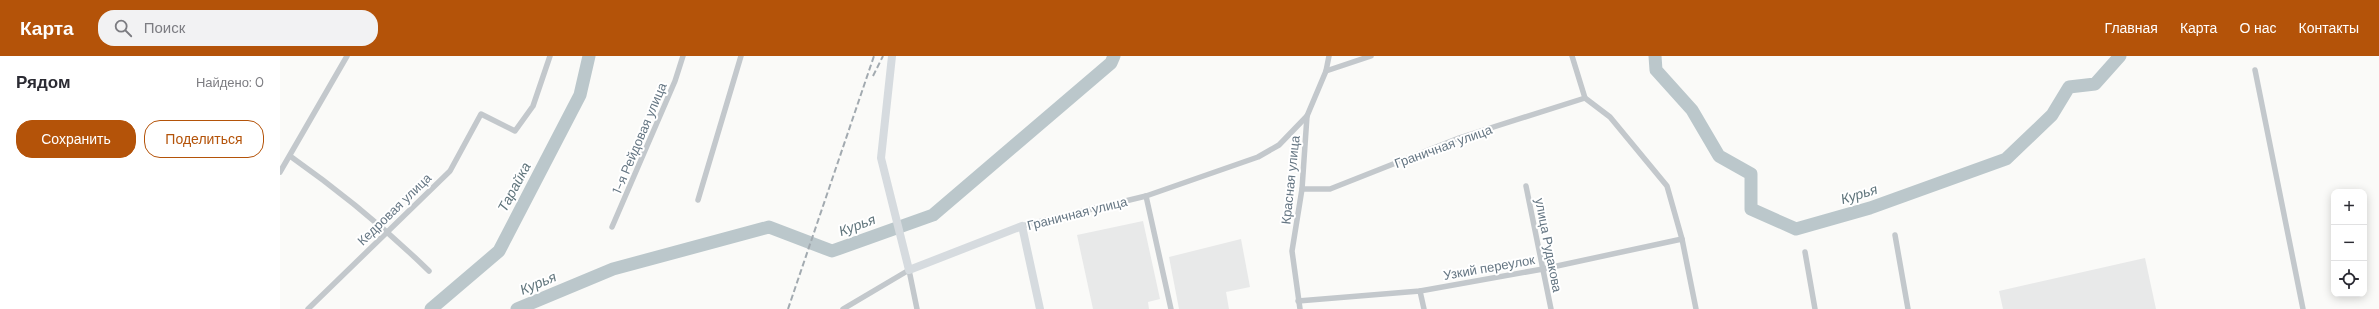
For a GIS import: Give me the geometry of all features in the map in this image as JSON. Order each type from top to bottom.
[{"type":"street","points":[[280,172],[347,56]]},
{"type":"street","name":"Кедровая улица","points":[[308,309],[450,171],[481,114],[515,131],[533,106],[550,56]]},
{"type":"street","name":"1-я Рейдовая улица","points":[[612,227],[675,81],[683,56]]},
{"type":"street","points":[[698,200],[741,56]]},
{"type":"street","points":[[892,56],[881,158],[909,270],[917,309]]},
{"type":"street","name":"Красная улица","points":[[1300,309],[1292,250],[1302,189],[1307,116],[1326,71],[1329,56]]},
{"type":"street","points":[[1326,71],[1371,56]]},
{"type":"street","points":[[1572,56],[1585,98],[1610,117],[1667,186],[1682,239],[1696,309]]},
{"type":"street","points":[[2255,70],[2303,309]]},
{"type":"street","name":"Граничная улица","points":[[1302,189],[1330,189],[1459,138],[1585,98]]},
{"type":"street","name":"Граничная улица","points":[[843,309],[909,270],[1022,226],[1146,196],[1269,152],[1279,145],[1307,116]]},
{"type":"street","points":[[290,156],[345,195],[388,230],[428,271]]},
{"type":"street","name":"улица Рудакова","points":[[1526,186],[1551,309]]},
{"type":"street","points":[[1146,196],[1171,309]]},
{"type":"street","points":[[1022,226],[1040,309]]},
{"type":"street","points":[[1895,235],[1908,309]]},
{"type":"street","name":"Узкий переулок","points":[[1298,301],[1420,291],[1543,269],[1682,239]]},
{"type":"street","points":[[1805,252],[1815,309]]},
{"type":"street","points":[[1420,291],[1424,309]]},
{"type":"shaded area","points":[[1143,221],[1160,299],[1148,302],[1149,309],[1093,309],[1077,235]]},
{"type":"shaded area","points":[[1241,239],[1250,287],[1226,292],[1229,309],[1179,309],[1169,257]]},
{"type":"shaded area","points":[[2145,258],[2156,309],[2003,309],[1999,291]]},
{"type":"waterway","name":"Тарайка","points":[[431,309],[499,251],[580,95],[589,56]]},
{"type":"waterway","name":"Курья","points":[[517,309],[613,269],[769,227],[832,251],[933,215],[1111,63],[1114,56]]},
{"type":"waterway","name":"Курья","points":[[1655,56],[1656,70],[1692,110],[1719,156],[1751,174],[1751,209],[1796,229],[1870,208],[2006,159],[2052,115],[2069,87],[2095,84],[2120,56]]},
{"type":"railway","points":[[788,309],[874,56]]},
{"type":"railway","points":[[873,76],[883,56]]}]
